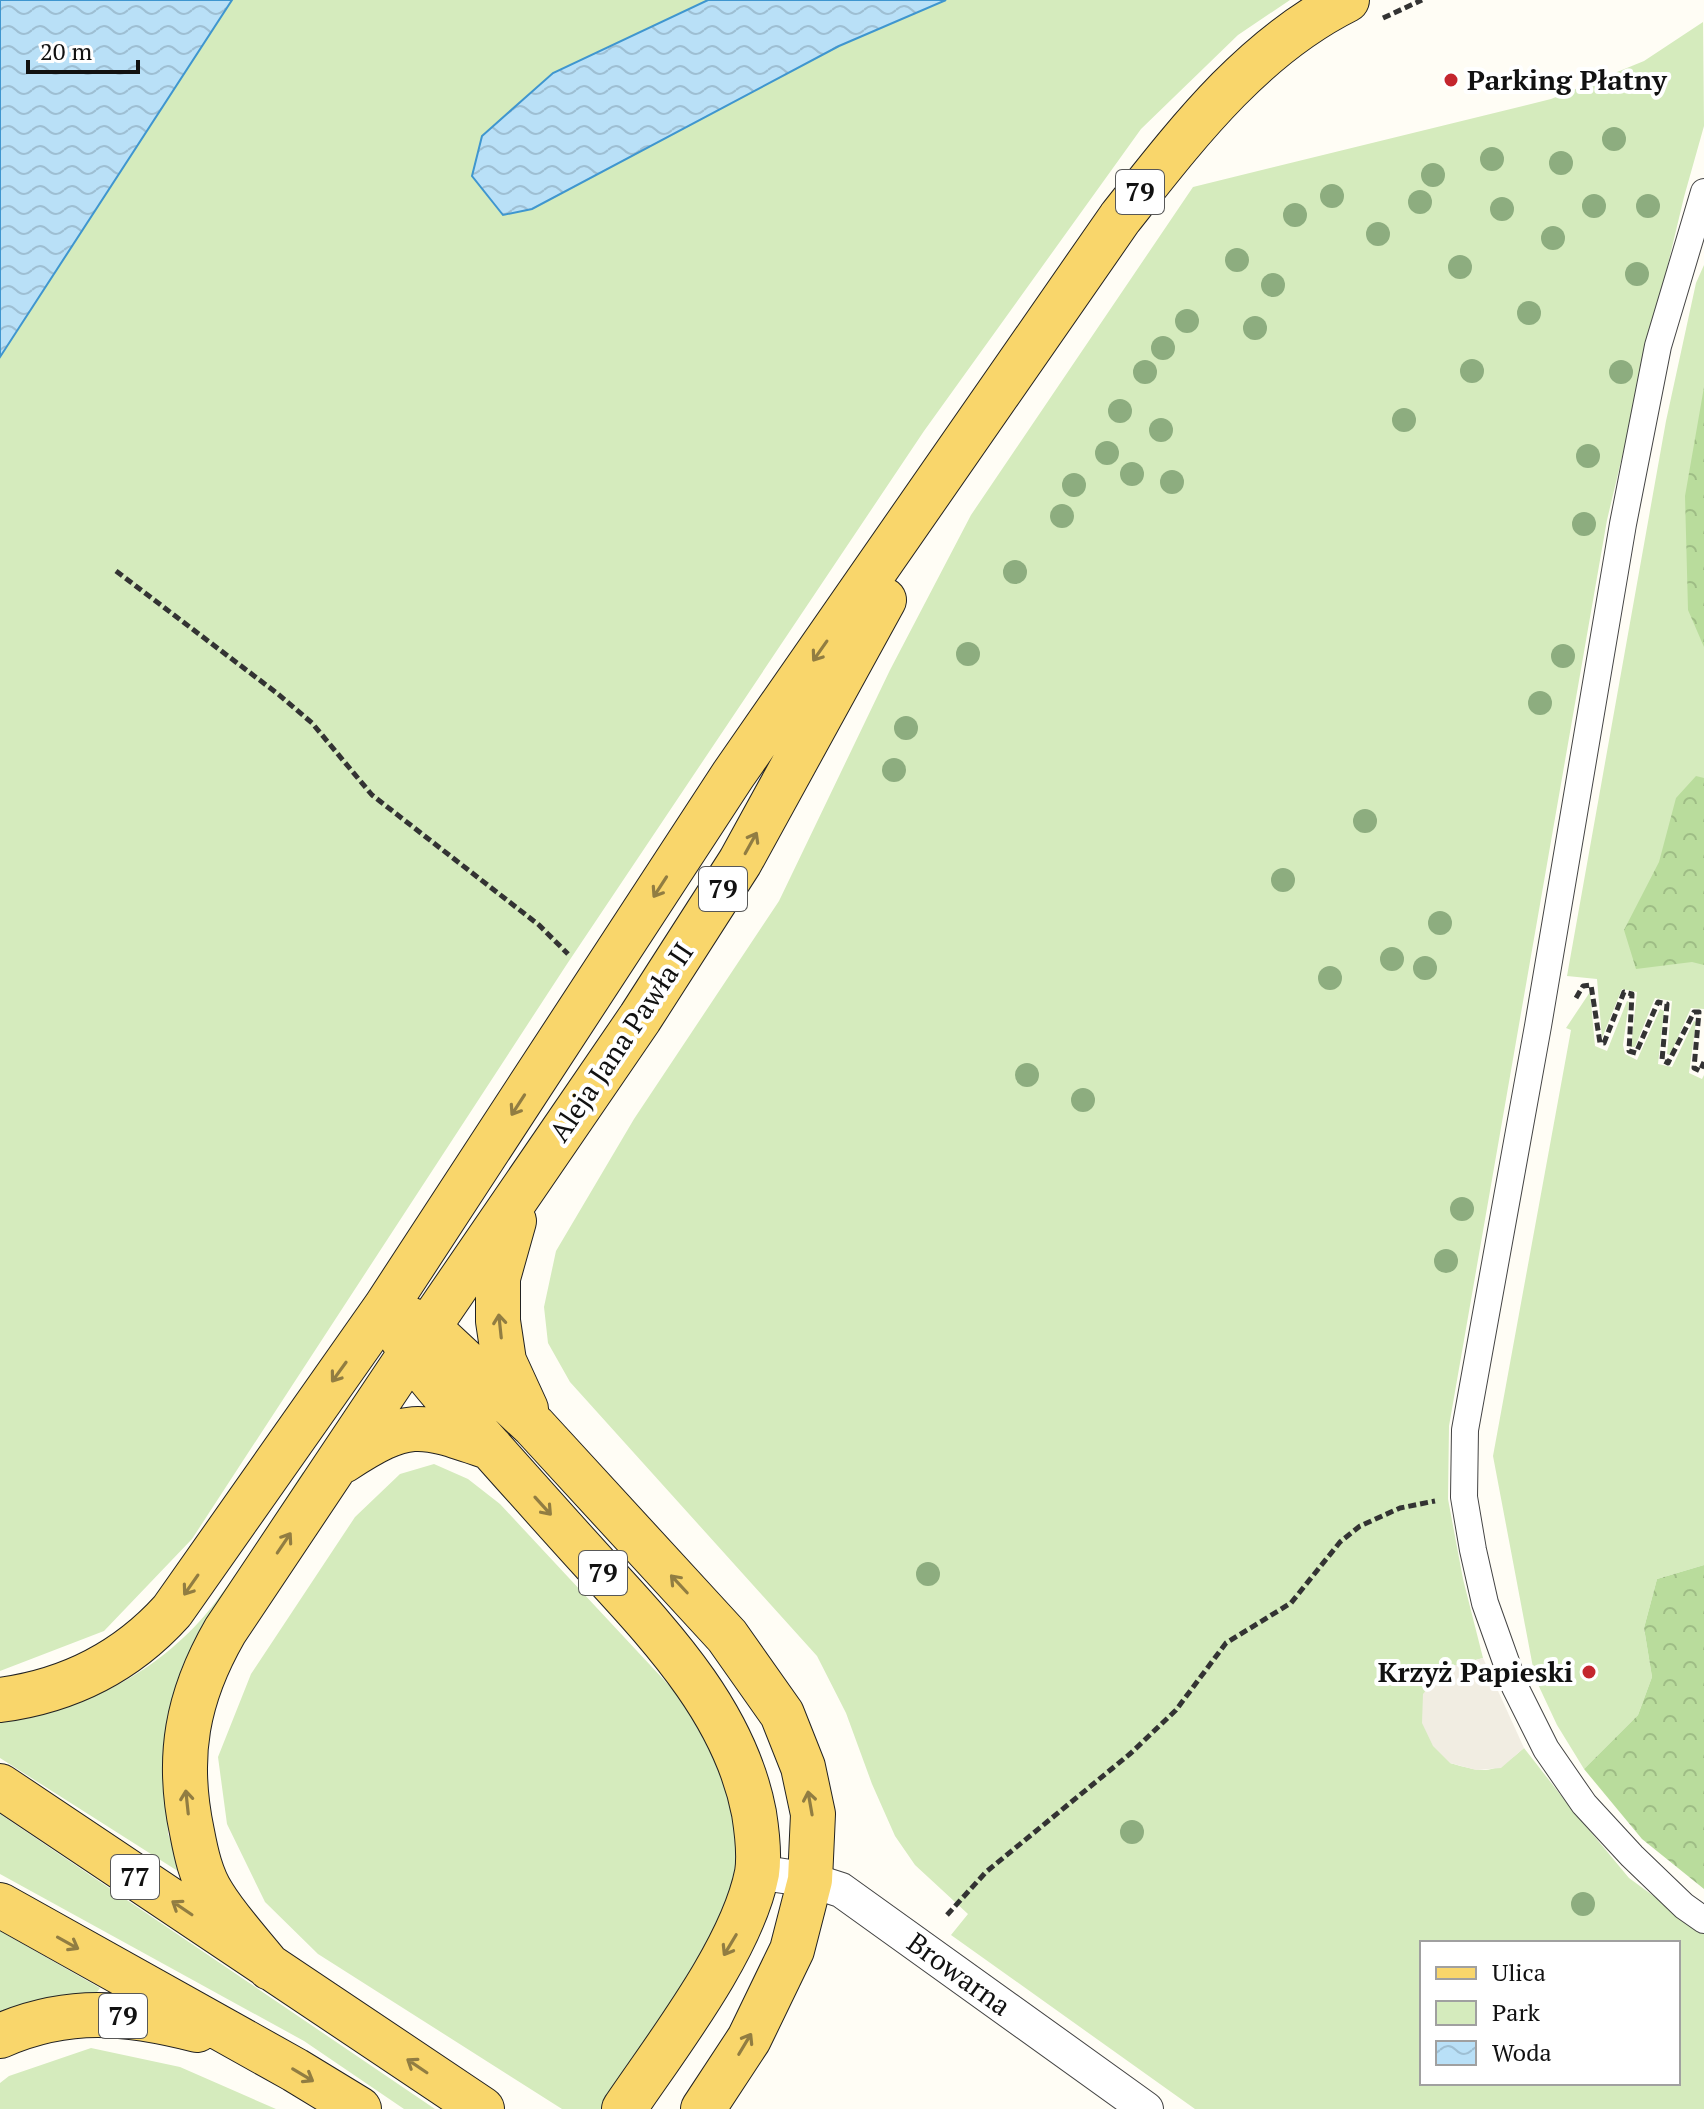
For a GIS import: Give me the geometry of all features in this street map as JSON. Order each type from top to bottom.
[{"type":"main road","name":"Aleja Jana Pawła II","points":[[0,1700],[44,1691],[96,1671],[127,1653],[157,1628],[185,1594],[286,1445],[385,1308],[733,775],[1120,218],[1182,140],[1237,79],[1283,42],[1347,0]]},
{"type":"main road","name":"Aleja Jana Pawła II","points":[[419,1340],[640,1018],[740,862],[828,706],[976,426]]},
{"type":"main road","points":[[521,1191],[498,1278],[498,1321],[504,1361],[534,1426]]},
{"type":"main road","points":[[385,1308],[419,1340],[534,1426],[727,1636],[782,1714],[803,1767],[813,1814],[810,1880],[792,1950],[749,2039],[703,2109]]},
{"type":"main road","name":"79","points":[[270,1968],[212,1894],[199,1863],[186,1794],[186,1735],[196,1690],[213,1651],[419,1340],[491,1448],[647,1621],[710,1703],[727,1731],[748,1782],[757,1832],[757,1872],[739,1929],[696,2001],[624,2109]]},
{"type":"main road","points":[[334,1467],[371,1442],[396,1431],[417,1427],[442,1431],[491,1448]]},
{"type":"main road","name":"77","points":[[0,1786],[482,2109]]},
{"type":"main road","points":[[0,1905],[359,2109]]},
{"type":"main road","name":"79","points":[[0,2036],[33,2022],[105,2014],[181,2026],[246,2043]]},
{"type":"street","points":[[1704,192],[1658,346],[1623,524],[1538,1026],[1465,1430],[1464,1497],[1485,1603],[1515,1687],[1546,1749],[1584,1804],[1632,1856],[1684,1906],[1704,1920]]},
{"type":"street","name":"Browarna","points":[[757,1872],[810,1880],[841,1890],[1146,2109]]},
{"type":"path","points":[[116,571],[312,723],[372,795],[539,925],[597,984]]},
{"type":"path","points":[[1575,1000],[1583,986],[1591,985],[1600,1043],[1604,1043],[1624,992],[1632,994],[1629,1051],[1636,1053],[1658,1002],[1667,1004],[1662,1060],[1668,1063],[1694,1012],[1699,1012],[1694,1068],[1700,1071],[1704,1062]]},
{"type":"path","points":[[947,1915],[986,1872],[1131,1753],[1176,1710],[1226,1643],[1291,1603],[1340,1542],[1360,1526],[1400,1508],[1464,1497]]},
{"type":"green space","points":[[232,0],[708,0],[553,73],[503,215],[532,209],[839,46],[946,0],[1290,0],[1238,35],[1141,129],[924,431],[567,964],[192,1539],[104,1631],[0,1671],[0,357]]},
{"type":"green space","points":[[1703,22],[1704,126],[1684,197],[1607,520],[1449,1426],[1448,1499],[1463,1579],[1483,1658],[1453,1666],[1450,1763],[1473,1769],[1490,1769],[1505,1763],[1524,1748],[1629,1878],[1704,1933],[1704,2109],[1195,2109],[951,1935],[968,1914],[915,1865],[895,1836],[846,1713],[817,1656],[570,1382],[548,1343],[544,1307],[556,1251],[634,1119],[779,901],[890,670],[971,515],[1193,187],[1551,99],[1644,61]]},
{"type":"green space","points":[[1704,265],[1704,1009],[1691,1008],[1670,1055],[1667,1054],[1672,1001],[1655,998],[1635,1047],[1631,1047],[1637,992],[1622,989],[1602,1038],[1597,979],[1567,976],[1666,421],[1696,283]]},
{"type":"green space","points":[[1704,387],[1704,647],[1688,610],[1685,496]]},
{"type":"green space","points":[[1696,776],[1704,778],[1704,965],[1692,962],[1636,969],[1624,930],[1659,862],[1676,798]]},
{"type":"green space","points":[[1590,992],[1595,1046],[1607,1051],[1627,1001],[1623,1045],[1625,1054],[1637,1060],[1660,1009],[1664,1011],[1658,1064],[1672,1067],[1696,1022],[1689,1073],[1702,1079],[1704,1075],[1704,1565],[1657,1579],[1644,1628],[1652,1677],[1638,1715],[1584,1769],[1557,1725],[1535,1678],[1493,1456],[1571,1030],[1566,1028]]},
{"type":"green space","points":[[434,1464],[468,1479],[500,1504],[692,1710],[737,1782],[743,1873],[712,1952],[610,2109],[562,2109],[318,1954],[265,1902],[227,1824],[218,1757],[251,1674],[355,1517],[400,1474]]},
{"type":"green space","points":[[303,1472],[314,1480],[167,1796],[168,1834],[184,1875],[0,1758],[0,1719],[31,1715],[91,1698],[146,1668],[171,1649],[214,1604]]},
{"type":"green space","points":[[1704,1565],[1704,1889],[1642,1839],[1584,1769],[1638,1715],[1652,1677],[1644,1628],[1657,1579]]},
{"type":"green space","points":[[0,1814],[435,2109],[404,2109],[304,2041],[0,1874]]},
{"type":"green space","points":[[0,1931],[100,1988],[92,1999],[0,2019]]},
{"type":"green space","points":[[91,2048],[180,2067],[276,2109],[0,2109],[0,2083],[9,2076]]},
{"type":"shaded area","points":[[1483,1658],[1524,1748],[1501,1768],[1476,1770],[1450,1763],[1433,1746],[1422,1723],[1423,1694],[1440,1673]]},
{"type":"water","points":[[0,0],[232,0],[0,357]]},
{"type":"water","points":[[708,0],[946,0],[839,46],[532,209],[503,215],[472,176],[482,136],[553,73]]},
{"type":"place","name":"Parking Płatny","points":[[1451,80]]},
{"type":"place","name":"Krzyż Papieski","points":[[1589,1672]]}]
